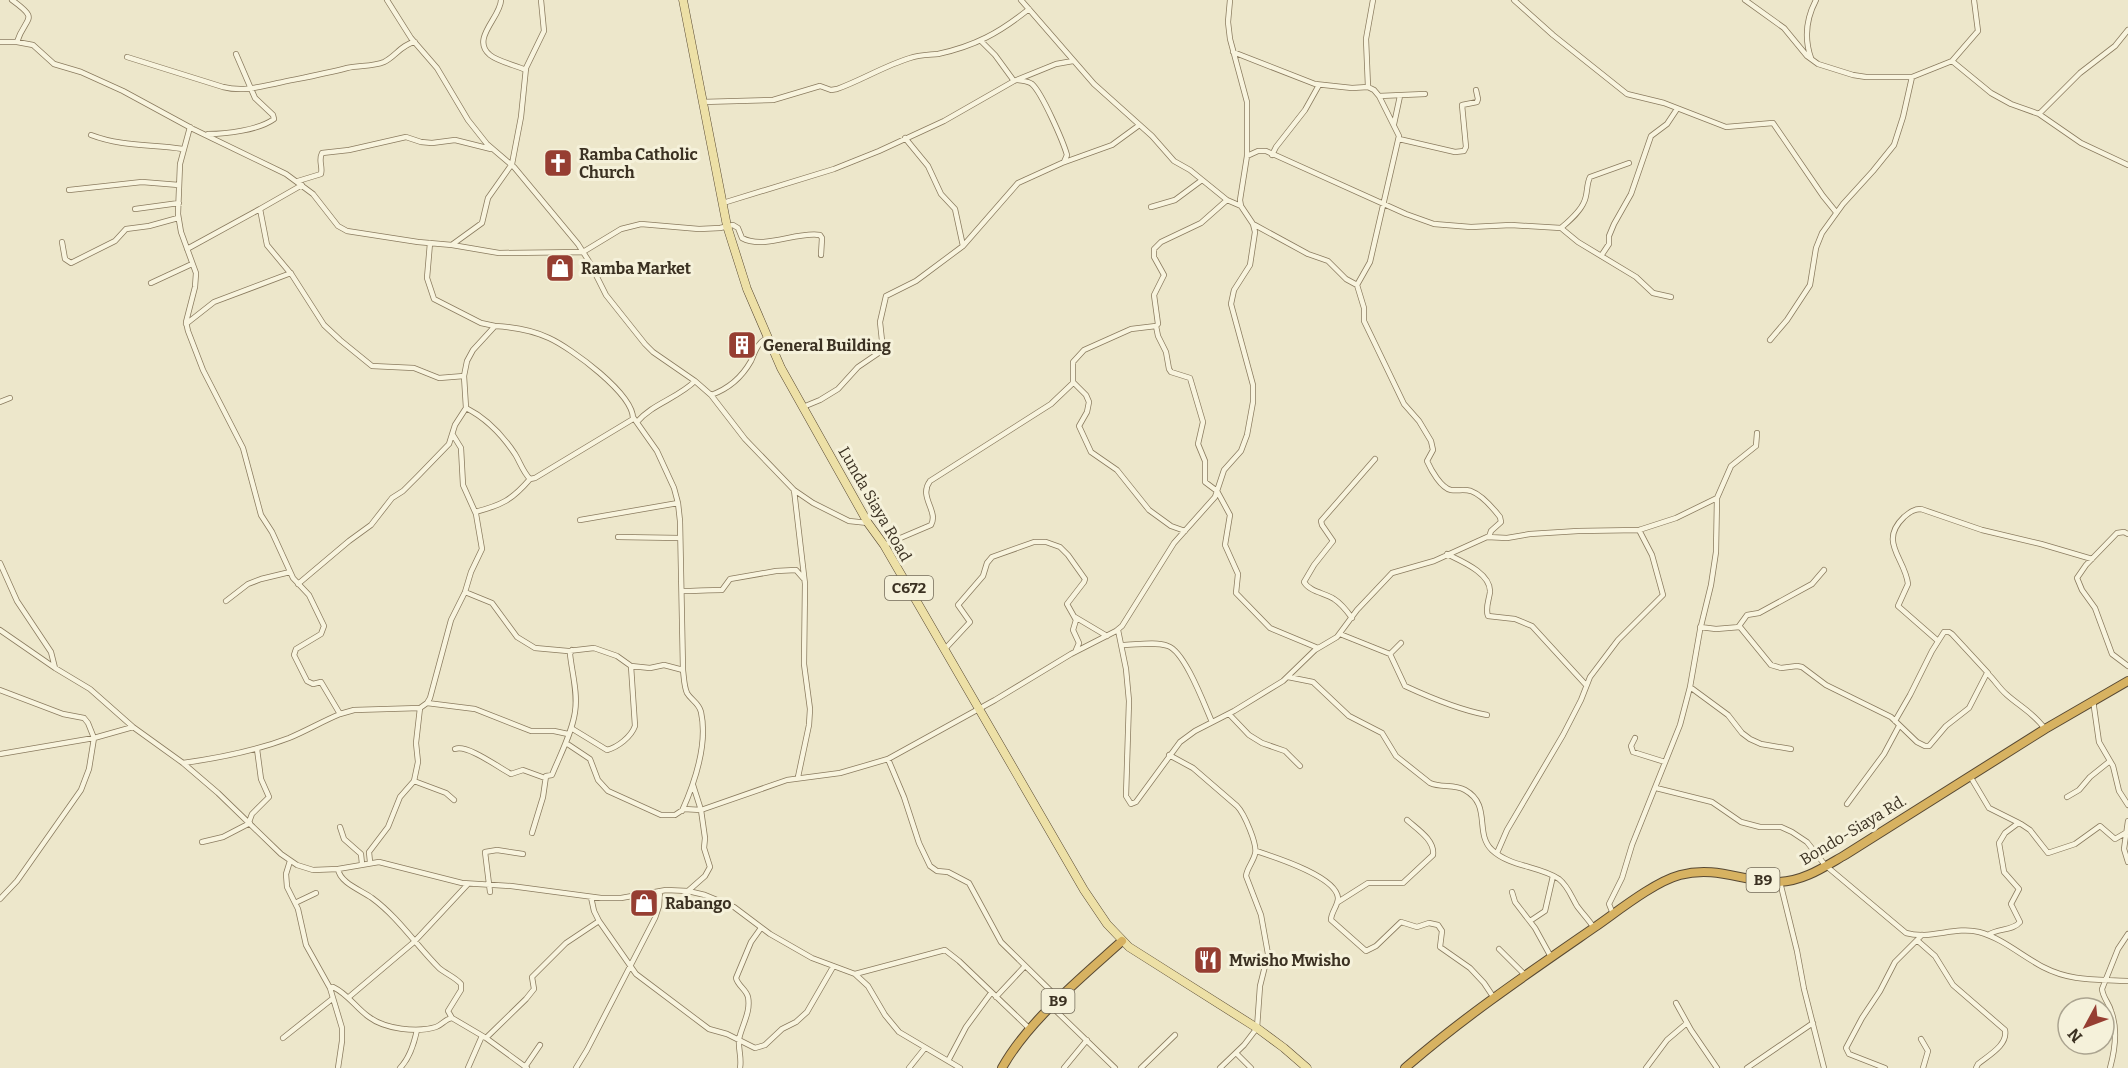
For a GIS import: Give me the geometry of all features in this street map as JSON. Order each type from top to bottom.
[{"type":"highway","name":"Bondo-Siaya Rd.","points":[[1406,1068],[1525,975],[1667,880],[1690,873],[1718,872],[1780,882],[1807,876],[1845,855],[2045,729],[2128,681]]},
{"type":"highway","name":"B9","points":[[1002,1068],[1030,1029],[1122,941]]},
{"type":"main road","name":"Lunda Siaya Road","points":[[683,0],[728,226],[747,289],[767,338],[868,523],[884,545],[1084,890],[1107,924],[1122,941],[1154,964],[1257,1028],[1307,1068]]},
{"type":"street","points":[[12,0],[30,16],[17,42]]},
{"type":"street","points":[[387,0],[415,42],[437,68],[468,120],[493,149],[512,164],[583,252],[606,295],[645,344],[711,395],[745,440],[794,490],[813,503],[849,521],[868,523]]},
{"type":"street","points":[[501,0],[501,7],[485,34],[484,46],[494,58],[526,70]]},
{"type":"street","points":[[452,244],[482,223],[488,198],[512,164],[521,117],[526,70],[544,31],[541,0]]},
{"type":"street","points":[[1021,0],[1094,84],[1138,126],[1152,136],[1177,163],[1227,200],[1241,206]]},
{"type":"street","points":[[566,742],[590,759],[598,780],[608,791],[661,815],[701,810],[764,786],[798,777],[840,773],[888,759],[1118,630],[1169,551],[1217,491],[1224,470],[1240,451],[1245,441],[1253,402],[1251,374],[1231,304],[1234,290],[1252,260],[1255,236],[1253,224],[1241,206],[1240,198],[1247,156],[1246,98],[1233,51],[1228,22],[1230,0]]},
{"type":"street","points":[[1368,87],[1366,39],[1373,0]]},
{"type":"street","points":[[1514,0],[1553,35],[1627,94],[1659,101],[1726,127],[1773,123],[1836,212]]},
{"type":"street","points":[[1745,0],[1784,28],[1812,60],[1824,67],[1866,77],[1912,77],[1952,61],[1978,31],[1974,0]]},
{"type":"street","points":[[1812,60],[1806,39],[1809,17],[1816,0]]},
{"type":"street","points":[[702,102],[773,100],[820,86],[837,90],[884,67],[912,57],[945,52],[981,40],[1005,28],[1029,9]]},
{"type":"street","points":[[2039,114],[2080,73],[2115,46],[2128,30]]},
{"type":"street","points":[[981,40],[1015,81],[1029,82],[1038,92],[1062,140],[1067,155],[1064,162]]},
{"type":"street","points":[[0,42],[33,45],[54,64],[81,72],[123,91],[300,183],[318,198],[342,229],[430,243],[452,244],[493,253],[583,252],[621,229],[641,224],[687,228],[737,226],[742,238],[747,241],[820,235],[822,238],[821,255]]},
{"type":"street","points":[[127,57],[233,90],[251,89],[380,63],[407,44],[415,42]]},
{"type":"street","points":[[1233,51],[1318,85],[1368,87],[1379,96],[1395,124],[1399,140],[1385,203],[1370,262],[1357,285]]},
{"type":"street","points":[[205,134],[228,134],[268,123],[270,120],[270,112],[255,98],[236,54]]},
{"type":"street","points":[[723,203],[834,169],[879,151],[944,121],[1015,81],[1056,64],[1073,61]]},
{"type":"street","points":[[1952,61],[1991,93],[2039,114],[2080,143],[2128,165]]},
{"type":"street","points":[[1770,340],[1787,320],[1810,285],[1816,248],[1822,233],[1836,212],[1874,171],[1894,145],[1904,117],[1912,77]]},
{"type":"street","points":[[1272,155],[1305,110],[1318,85]]},
{"type":"street","points":[[1399,140],[1464,152],[1466,147],[1462,105],[1477,102],[1476,90]]},
{"type":"street","points":[[1379,96],[1425,94]]},
{"type":"street","points":[[1395,124],[1400,96]]},
{"type":"street","points":[[1600,256],[1609,244],[1611,229],[1631,194],[1651,136],[1667,124],[1677,109]]},
{"type":"street","points":[[803,407],[838,389],[861,365],[882,352],[884,346],[880,322],[886,296],[916,281],[963,246],[1015,185],[1064,162],[1112,145],[1138,126]]},
{"type":"street","points":[[190,127],[183,149],[178,203],[181,232],[196,273],[186,324],[203,370],[243,448],[260,512],[290,572],[309,595],[324,629],[318,637],[294,651],[294,655],[307,681],[313,684],[321,682],[340,714]]},
{"type":"street","points":[[91,135],[120,144],[183,149]]},
{"type":"street","points":[[187,249],[260,209],[300,183],[321,174],[319,161],[322,153],[349,150],[403,137],[432,143],[455,140],[493,149]]},
{"type":"street","points":[[905,138],[928,166],[941,194],[958,208],[963,246]]},
{"type":"street","points":[[1247,156],[1258,151],[1266,151],[1423,221],[1443,225],[1518,225],[1561,228],[1600,256],[1636,277],[1653,293],[1671,297]]},
{"type":"street","points":[[1561,228],[1575,215],[1585,201],[1590,177],[1629,163]]},
{"type":"street","points":[[1151,207],[1175,200],[1202,180]]},
{"type":"street","points":[[69,190],[148,182],[179,185]]},
{"type":"street","points":[[1234,204],[1239,202],[1240,198]]},
{"type":"street","points":[[1227,200],[1201,223],[1161,242],[1154,249],[1154,257],[1164,276],[1154,295],[1159,322],[1156,326],[1158,336],[1166,352],[1171,372],[1190,378],[1203,422],[1198,444],[1205,461],[1205,480],[1207,485],[1217,491],[1230,518],[1226,545],[1238,574],[1236,591],[1238,596],[1270,628],[1318,648]]},
{"type":"street","points":[[135,209],[178,203]]},
{"type":"street","points":[[260,209],[266,243],[291,273],[324,325],[334,336],[370,365],[414,368],[439,378],[464,376]]},
{"type":"street","points":[[62,242],[65,258],[71,263],[115,241],[126,229],[149,226],[178,218]]},
{"type":"street","points":[[1253,224],[1308,254],[1328,261],[1346,279],[1357,285],[1364,308],[1364,324],[1376,350],[1404,404],[1419,421],[1434,447],[1427,459],[1428,463],[1445,487],[1475,493],[1499,515],[1501,522],[1491,531],[1489,537]]},
{"type":"street","points":[[430,243],[427,279],[434,299],[481,323],[531,332],[560,344],[588,363],[630,405],[635,419],[657,451],[666,470],[678,503],[683,670],[688,694],[700,708],[701,717],[700,749],[693,783],[682,811]]},
{"type":"street","points":[[150,283],[192,264]]},
{"type":"street","points":[[186,324],[214,302],[291,273]]},
{"type":"street","points":[[298,584],[374,523],[393,496],[403,491],[443,451],[466,408],[465,365],[471,353],[495,326]]},
{"type":"street","points":[[884,545],[933,523],[926,490],[927,484],[934,477],[1051,404],[1073,382],[1074,359],[1084,350],[1131,329],[1156,326]]},
{"type":"street","points":[[711,395],[726,388],[737,379],[747,367],[759,343],[767,338]]},
{"type":"street","points":[[475,512],[505,502],[518,493],[530,479],[682,392],[695,381]]},
{"type":"street","points":[[1073,382],[1086,395],[1089,402],[1087,412],[1079,426],[1091,452],[1117,470],[1150,511],[1171,526],[1185,531]]},
{"type":"street","points":[[0,402],[10,398]]},
{"type":"street","points":[[466,408],[495,429],[512,449],[530,479]]},
{"type":"street","points":[[1613,914],[1609,904],[1619,885],[1632,845],[1677,733],[1690,687],[1716,552],[1717,498],[1731,466],[1756,446],[1756,433]]},
{"type":"street","points":[[428,703],[451,620],[482,549],[475,512],[463,485],[461,447],[453,435]]},
{"type":"street","points":[[1352,618],[1335,599],[1309,588],[1304,582],[1314,564],[1333,541],[1321,521],[1375,459]]},
{"type":"street","points":[[794,490],[805,584],[804,664],[810,709],[798,777]]},
{"type":"street","points":[[1118,630],[1129,701],[1126,785],[1129,804],[1133,804],[1169,755],[1187,737],[1288,677],[1318,648],[1340,634],[1392,573],[1427,563],[1489,537],[1507,538],[1578,531],[1639,530],[1683,516],[1717,498]]},
{"type":"street","points":[[580,520],[678,503]]},
{"type":"street","points":[[1938,640],[1898,606],[1908,584],[1894,548],[1893,535],[1897,525],[1913,510],[1921,509],[1982,530],[2041,543],[2092,559]]},
{"type":"street","points":[[1497,854],[1509,825],[1560,740],[1590,677],[1616,643],[1664,595],[1652,555],[1639,530]]},
{"type":"street","points":[[2128,534],[2117,533],[2078,576],[2078,581],[2095,608],[2112,654],[2128,666]]},
{"type":"street","points":[[618,537],[680,538]]},
{"type":"street","points":[[944,650],[970,622],[958,604],[984,574],[989,560],[996,555],[1034,542],[1046,542],[1060,547],[1068,555],[1085,579],[1067,604],[1075,617],[1107,636]]},
{"type":"street","points":[[1447,554],[1480,574],[1489,583],[1488,616],[1515,619],[1532,626],[1586,685]]},
{"type":"street","points":[[0,563],[17,601],[51,652],[55,668]]},
{"type":"street","points":[[682,591],[708,588],[722,590],[730,579],[789,570],[800,572],[805,584]]},
{"type":"street","points":[[1701,627],[1716,629],[1739,626],[1747,615],[1759,613],[1812,584],[1824,570]]},
{"type":"street","points":[[226,601],[248,584],[290,572]]},
{"type":"street","points":[[465,592],[492,603],[513,632],[530,646],[551,651],[594,648],[617,656],[631,666],[650,668],[664,664],[683,670]]},
{"type":"street","points":[[1074,653],[1079,644],[1073,630],[1075,617]]},
{"type":"street","points":[[1739,626],[1771,665],[1780,668],[1799,666],[1826,685],[1886,714],[1917,742],[1925,746],[1929,746],[1947,726],[1967,710],[1983,677],[1988,673]]},
{"type":"street","points":[[0,630],[90,689],[133,727],[183,763],[290,861],[304,868],[338,869],[370,862],[385,863],[439,879],[468,884],[591,897],[621,898],[660,891],[688,891],[734,907],[761,928],[812,958],[855,974],[868,986],[885,1015],[899,1032],[960,1068]]},
{"type":"street","points":[[1895,721],[1938,640],[1944,632],[1948,632],[2004,693],[2025,707],[2045,729]]},
{"type":"street","points":[[1340,634],[1390,654],[1405,686],[1426,696],[1487,715]]},
{"type":"street","points":[[1390,654],[1401,643]]},
{"type":"street","points":[[1122,645],[1160,644],[1174,649],[1188,668],[1212,722]]},
{"type":"street","points":[[454,749],[460,747],[478,755],[510,774],[523,770],[545,778],[552,775],[571,728],[576,704],[570,654],[572,650]]},
{"type":"street","points":[[571,728],[607,750],[614,748],[633,731],[635,726],[631,666]]},
{"type":"street","points":[[1288,677],[1313,682],[1349,716],[1382,733],[1396,756],[1430,783],[1459,787],[1476,797],[1480,804],[1487,843],[1497,854],[1522,866],[1553,876],[1565,885],[1594,928]]},
{"type":"street","points":[[1690,687],[1728,715],[1742,733],[1750,739],[1761,744],[1791,749]]},
{"type":"street","points":[[0,690],[63,714],[84,718],[94,738],[89,769],[81,790],[15,883],[0,899]]},
{"type":"street","points":[[2093,700],[2099,740],[2128,805]]},
{"type":"street","points":[[183,763],[257,748],[354,710],[420,708],[428,703],[475,709],[531,731],[554,730],[568,734]]},
{"type":"street","points":[[370,862],[369,852],[388,827],[400,797],[414,781],[418,762],[416,743],[420,708]]},
{"type":"street","points":[[1229,714],[1249,735],[1262,743],[1285,751],[1300,766]]},
{"type":"street","points":[[1846,804],[1884,754],[1899,726]]},
{"type":"street","points":[[0,754],[94,738],[133,727]]},
{"type":"street","points":[[1635,738],[1631,746],[1634,752],[1665,762]]},
{"type":"street","points":[[250,823],[252,814],[269,797],[261,779],[257,748]]},
{"type":"street","points":[[1169,755],[1193,768],[1237,806],[1243,813],[1256,851],[1245,876],[1261,915],[1268,954],[1260,986],[1257,1028],[1220,1068]]},
{"type":"street","points":[[888,759],[904,797],[919,843],[930,866],[969,883],[998,938],[1024,967],[1059,999]]},
{"type":"street","points":[[2067,797],[2079,790],[2090,777],[2110,761]]},
{"type":"street","points":[[1970,777],[1989,808],[2030,830],[2048,853],[2075,844],[2100,826],[2115,839],[2127,832]]},
{"type":"street","points":[[532,833],[543,797],[545,778]]},
{"type":"street","points":[[414,781],[447,793],[454,800]]},
{"type":"street","points":[[688,891],[710,870],[704,848],[701,810],[693,783]]},
{"type":"street","points":[[1656,788],[1712,802],[1741,822],[1760,827],[1785,828],[1807,842],[1825,865],[1903,931],[1922,935],[1969,930],[1988,935],[2049,970],[2083,980],[2128,981]]},
{"type":"street","points":[[1407,820],[1431,844],[1434,849],[1433,855],[1403,883],[1368,883],[1338,902],[1330,920],[1366,951],[1372,949],[1401,922],[1417,927],[1429,923],[1438,924],[1442,930],[1440,947],[1470,968],[1494,998]]},
{"type":"street","points":[[2128,821],[2124,849],[2128,862]]},
{"type":"street","points":[[202,842],[223,837],[250,823]]},
{"type":"street","points":[[1988,935],[1995,930],[2017,926],[2020,922],[2011,904],[2019,889],[2004,872],[1999,843],[2002,836],[2019,823]]},
{"type":"street","points":[[340,827],[346,841],[361,854],[362,864]]},
{"type":"street","points":[[490,892],[484,852],[497,850],[523,854]]},
{"type":"street","points":[[1256,851],[1300,867],[1318,877],[1332,887],[1338,902]]},
{"type":"street","points":[[290,861],[285,880],[295,903],[306,945],[330,988],[342,1028],[338,1068]]},
{"type":"street","points":[[338,869],[342,877],[393,915],[414,942],[440,969],[461,984],[461,990],[448,1011],[452,1018],[484,1037],[526,1068],[540,1045]]},
{"type":"street","points":[[1530,921],[1545,911],[1553,876]]},
{"type":"street","points":[[1780,882],[1824,1068]]},
{"type":"street","points":[[349,997],[414,942],[468,884]]},
{"type":"street","points":[[576,1068],[658,911],[660,891]]},
{"type":"street","points":[[1512,892],[1515,902],[1530,921],[1551,957]]},
{"type":"street","points":[[295,903],[316,893]]},
{"type":"street","points":[[591,897],[599,921],[629,966],[644,980],[699,1023],[752,1047],[759,1048],[782,1029],[802,1017],[815,1000],[833,967]]},
{"type":"street","points":[[468,1068],[484,1037],[526,999],[534,988],[532,976],[566,943],[599,921]]},
{"type":"street","points":[[740,1068],[742,1060],[739,1040],[749,1009],[748,996],[735,978],[749,946],[761,928]]},
{"type":"street","points":[[2110,1068],[2115,1034],[2111,1009],[2102,992],[2103,981],[2128,934]]},
{"type":"street","points":[[1885,1068],[1849,1054],[1846,1048],[1862,1018],[1879,994],[1895,962],[1922,935]]},
{"type":"street","points":[[1918,941],[1935,956],[1953,985],[2005,1030],[2006,1036],[2002,1043],[1976,1068]]},
{"type":"street","points":[[855,974],[945,950],[1030,1029]]},
{"type":"street","points":[[1499,950],[1525,975]]},
{"type":"street","points":[[948,1061],[966,1027],[994,995],[1024,967]]},
{"type":"street","points":[[330,988],[333,987],[349,997],[374,1020],[400,1029],[434,1028],[452,1018]]},
{"type":"street","points":[[283,1038],[332,999]]},
{"type":"street","points":[[1676,1003],[1717,1068]]},
{"type":"street","points":[[1052,1007],[1115,1068]]},
{"type":"street","points":[[1646,1068],[1667,1040],[1687,1023]]},
{"type":"street","points":[[1747,1068],[1813,1023]]},
{"type":"street","points":[[400,1068],[414,1044],[417,1030]]},
{"type":"street","points":[[1141,1068],[1175,1035]]},
{"type":"street","points":[[1921,1039],[1928,1051],[1923,1068]]},
{"type":"street","points":[[1064,1068],[1087,1040]]},
{"type":"street","points":[[506,1053],[512,1047]]},
{"type":"street","points":[[909,1068],[924,1048]]},
{"type":"street","points":[[1236,1053],[1251,1068]]},
{"type":"place","name":"Ramba Catholic Church","points":[[558,163]]},
{"type":"place","name":"Ramba Market","points":[[560,268]]},
{"type":"place","name":"General Building","points":[[742,345]]},
{"type":"place","name":"Rabango","points":[[644,903]]},
{"type":"place","name":"Mwisho Mwisho","points":[[1208,960]]}]
